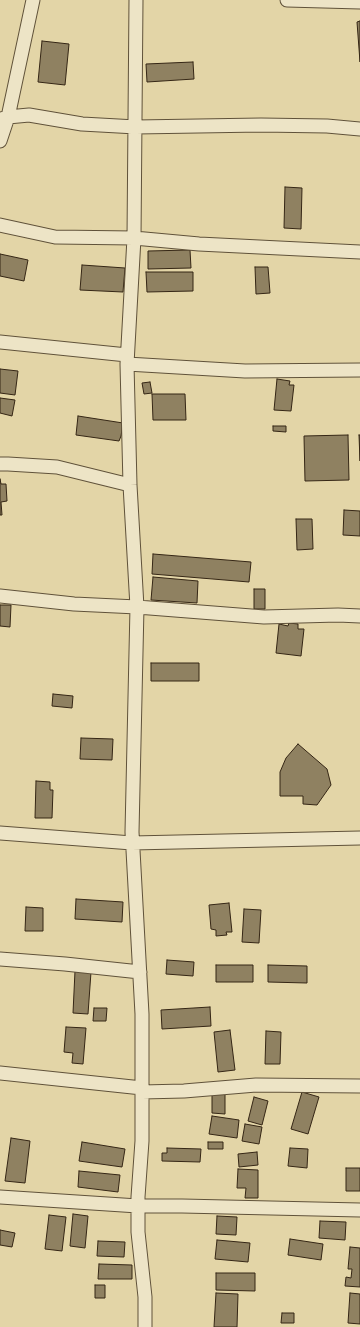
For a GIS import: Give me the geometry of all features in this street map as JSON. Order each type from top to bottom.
[{"type":"street","points":[[0,141],[4,118],[33,0]]},
{"type":"street","points":[[136,0],[134,238],[127,360],[130,485],[137,607],[132,843],[142,1014],[142,1141],[138,1232],[145,1297],[145,1327]]},
{"type":"street","points":[[288,0],[360,2]]},
{"type":"street","points":[[4,118],[29,115],[82,124],[136,127],[261,125],[327,126],[360,129]]},
{"type":"street","points":[[0,225],[55,237],[134,238],[199,244],[360,252]]},
{"type":"street","points":[[0,342],[127,360],[245,371],[360,370]]},
{"type":"street","points":[[0,464],[57,467],[130,485]]},
{"type":"street","points":[[0,596],[74,604],[137,607],[264,617],[338,615],[360,616]]},
{"type":"street","points":[[0,833],[132,843],[360,838]]},
{"type":"street","points":[[0,960],[65,964],[140,972]]},
{"type":"street","points":[[0,1073],[142,1090],[184,1091],[256,1085],[360,1086]]},
{"type":"street","points":[[0,1197],[138,1206],[360,1210]]},
{"type":"building","points":[[360,21],[360,62],[357,22]]},
{"type":"building","points":[[42,41],[69,44],[65,85],[38,82]]},
{"type":"building","points":[[193,62],[194,79],[147,82],[146,64]]},
{"type":"building","points":[[285,187],[302,188],[301,229],[284,228]]},
{"type":"building","points":[[190,250],[191,268],[148,269],[148,251]]},
{"type":"building","points":[[0,254],[28,260],[24,281],[0,276]]},
{"type":"building","points":[[82,265],[125,268],[123,292],[80,290]]},
{"type":"building","points":[[255,267],[268,267],[270,293],[256,294]]},
{"type":"building","points":[[146,272],[193,272],[193,291],[147,292]]},
{"type":"building","points":[[0,369],[18,371],[15,395],[0,393]]},
{"type":"building","points":[[277,379],[290,381],[289,385],[294,385],[291,411],[274,410]]},
{"type":"building","points":[[150,382],[152,393],[144,394],[142,383]]},
{"type":"building","points":[[152,394],[185,394],[186,420],[153,420]]},
{"type":"building","points":[[0,398],[15,400],[12,416],[0,413]]},
{"type":"building","points":[[78,416],[123,423],[119,441],[76,435]]},
{"type":"building","points":[[273,426],[286,426],[286,432],[273,431]]},
{"type":"building","points":[[348,435],[349,480],[305,481],[304,436]]},
{"type":"building","points":[[359,435],[360,435],[360,461]]},
{"type":"building","points":[[0,479],[1,484],[6,484],[7,501],[1,502],[2,515],[0,515]]},
{"type":"building","points":[[344,510],[360,511],[360,536],[343,535]]},
{"type":"building","points":[[296,519],[312,519],[313,549],[297,550]]},
{"type":"building","points":[[153,554],[251,562],[249,582],[152,574]]},
{"type":"building","points":[[153,577],[198,581],[197,603],[151,600]]},
{"type":"building","points":[[254,589],[265,589],[265,609],[254,609]]},
{"type":"building","points":[[0,605],[11,605],[10,627],[0,626]]},
{"type":"building","points":[[289,623],[298,624],[298,629],[304,629],[301,656],[276,653],[279,624],[288,626]]},
{"type":"building","points":[[151,663],[199,663],[199,681],[151,681]]},
{"type":"building","points":[[53,694],[73,696],[72,708],[52,706]]},
{"type":"building","points":[[81,738],[113,739],[112,760],[80,759]]},
{"type":"building","points":[[298,744],[327,769],[331,785],[317,805],[303,804],[303,796],[280,796],[280,772],[286,758]]},
{"type":"building","points":[[36,781],[50,782],[50,790],[53,790],[52,818],[35,818]]},
{"type":"building","points":[[76,899],[123,902],[122,922],[75,919]]},
{"type":"building","points":[[229,903],[232,932],[226,932],[227,935],[216,936],[216,930],[211,929],[209,905]]},
{"type":"building","points":[[26,907],[43,908],[43,931],[25,931]]},
{"type":"building","points":[[244,909],[261,910],[259,943],[242,942]]},
{"type":"building","points":[[167,960],[194,962],[193,976],[166,974]]},
{"type":"building","points":[[216,965],[253,965],[253,982],[216,982]]},
{"type":"building","points":[[268,965],[307,966],[307,983],[268,982]]},
{"type":"building","points":[[75,971],[91,972],[88,1014],[73,1013]]},
{"type":"building","points":[[210,1007],[211,1026],[162,1029],[161,1010]]},
{"type":"building","points":[[94,1008],[107,1008],[106,1021],[93,1021]]},
{"type":"building","points":[[66,1027],[86,1028],[83,1064],[72,1063],[73,1053],[64,1052]]},
{"type":"building","points":[[230,1030],[235,1070],[218,1072],[214,1032]]},
{"type":"building","points":[[266,1031],[281,1032],[280,1064],[265,1064]]},
{"type":"building","points":[[212,1091],[225,1091],[225,1114],[212,1113]]},
{"type":"building","points":[[302,1092],[319,1097],[308,1134],[291,1129]]},
{"type":"building","points":[[254,1097],[268,1101],[262,1125],[248,1121]]},
{"type":"building","points":[[212,1116],[239,1120],[237,1138],[209,1134]]},
{"type":"building","points":[[245,1124],[262,1127],[259,1144],[242,1141]]},
{"type":"building","points":[[11,1138],[30,1141],[25,1183],[5,1181]]},
{"type":"building","points":[[82,1142],[125,1149],[122,1167],[79,1161]]},
{"type":"building","points":[[208,1142],[223,1142],[223,1149],[208,1149]]},
{"type":"building","points":[[167,1148],[201,1149],[200,1162],[162,1161],[162,1153],[167,1153]]},
{"type":"building","points":[[290,1148],[308,1149],[307,1168],[288,1166]]},
{"type":"building","points":[[257,1152],[258,1165],[239,1167],[238,1154]]},
{"type":"building","points":[[346,1168],[360,1168],[360,1191],[346,1191]]},
{"type":"building","points":[[238,1169],[258,1170],[258,1198],[245,1198],[246,1188],[237,1188]]},
{"type":"building","points":[[79,1171],[120,1175],[118,1192],[78,1187]]},
{"type":"building","points":[[73,1214],[88,1216],[85,1248],[70,1246]]},
{"type":"building","points":[[49,1215],[66,1217],[62,1251],[45,1249]]},
{"type":"building","points":[[217,1216],[237,1217],[236,1235],[216,1234]]},
{"type":"building","points":[[320,1221],[346,1222],[345,1240],[319,1238]]},
{"type":"building","points":[[0,1230],[15,1233],[12,1247],[0,1245]]},
{"type":"building","points":[[290,1239],[323,1244],[321,1260],[288,1255]]},
{"type":"building","points":[[217,1240],[250,1243],[248,1262],[215,1259]]},
{"type":"building","points":[[98,1241],[125,1242],[124,1257],[97,1256]]},
{"type":"building","points":[[350,1247],[360,1248],[360,1287],[345,1286],[346,1277],[351,1278],[352,1269],[348,1269]]},
{"type":"building","points":[[99,1264],[132,1265],[132,1279],[98,1279]]},
{"type":"building","points":[[216,1273],[255,1273],[255,1291],[216,1290]]},
{"type":"building","points":[[95,1285],[105,1285],[105,1298],[95,1298]]},
{"type":"building","points":[[216,1293],[238,1294],[237,1327],[214,1327]]},
{"type":"building","points":[[350,1293],[360,1294],[360,1324],[348,1323]]},
{"type":"building","points":[[282,1313],[294,1313],[294,1323],[281,1323]]}]
